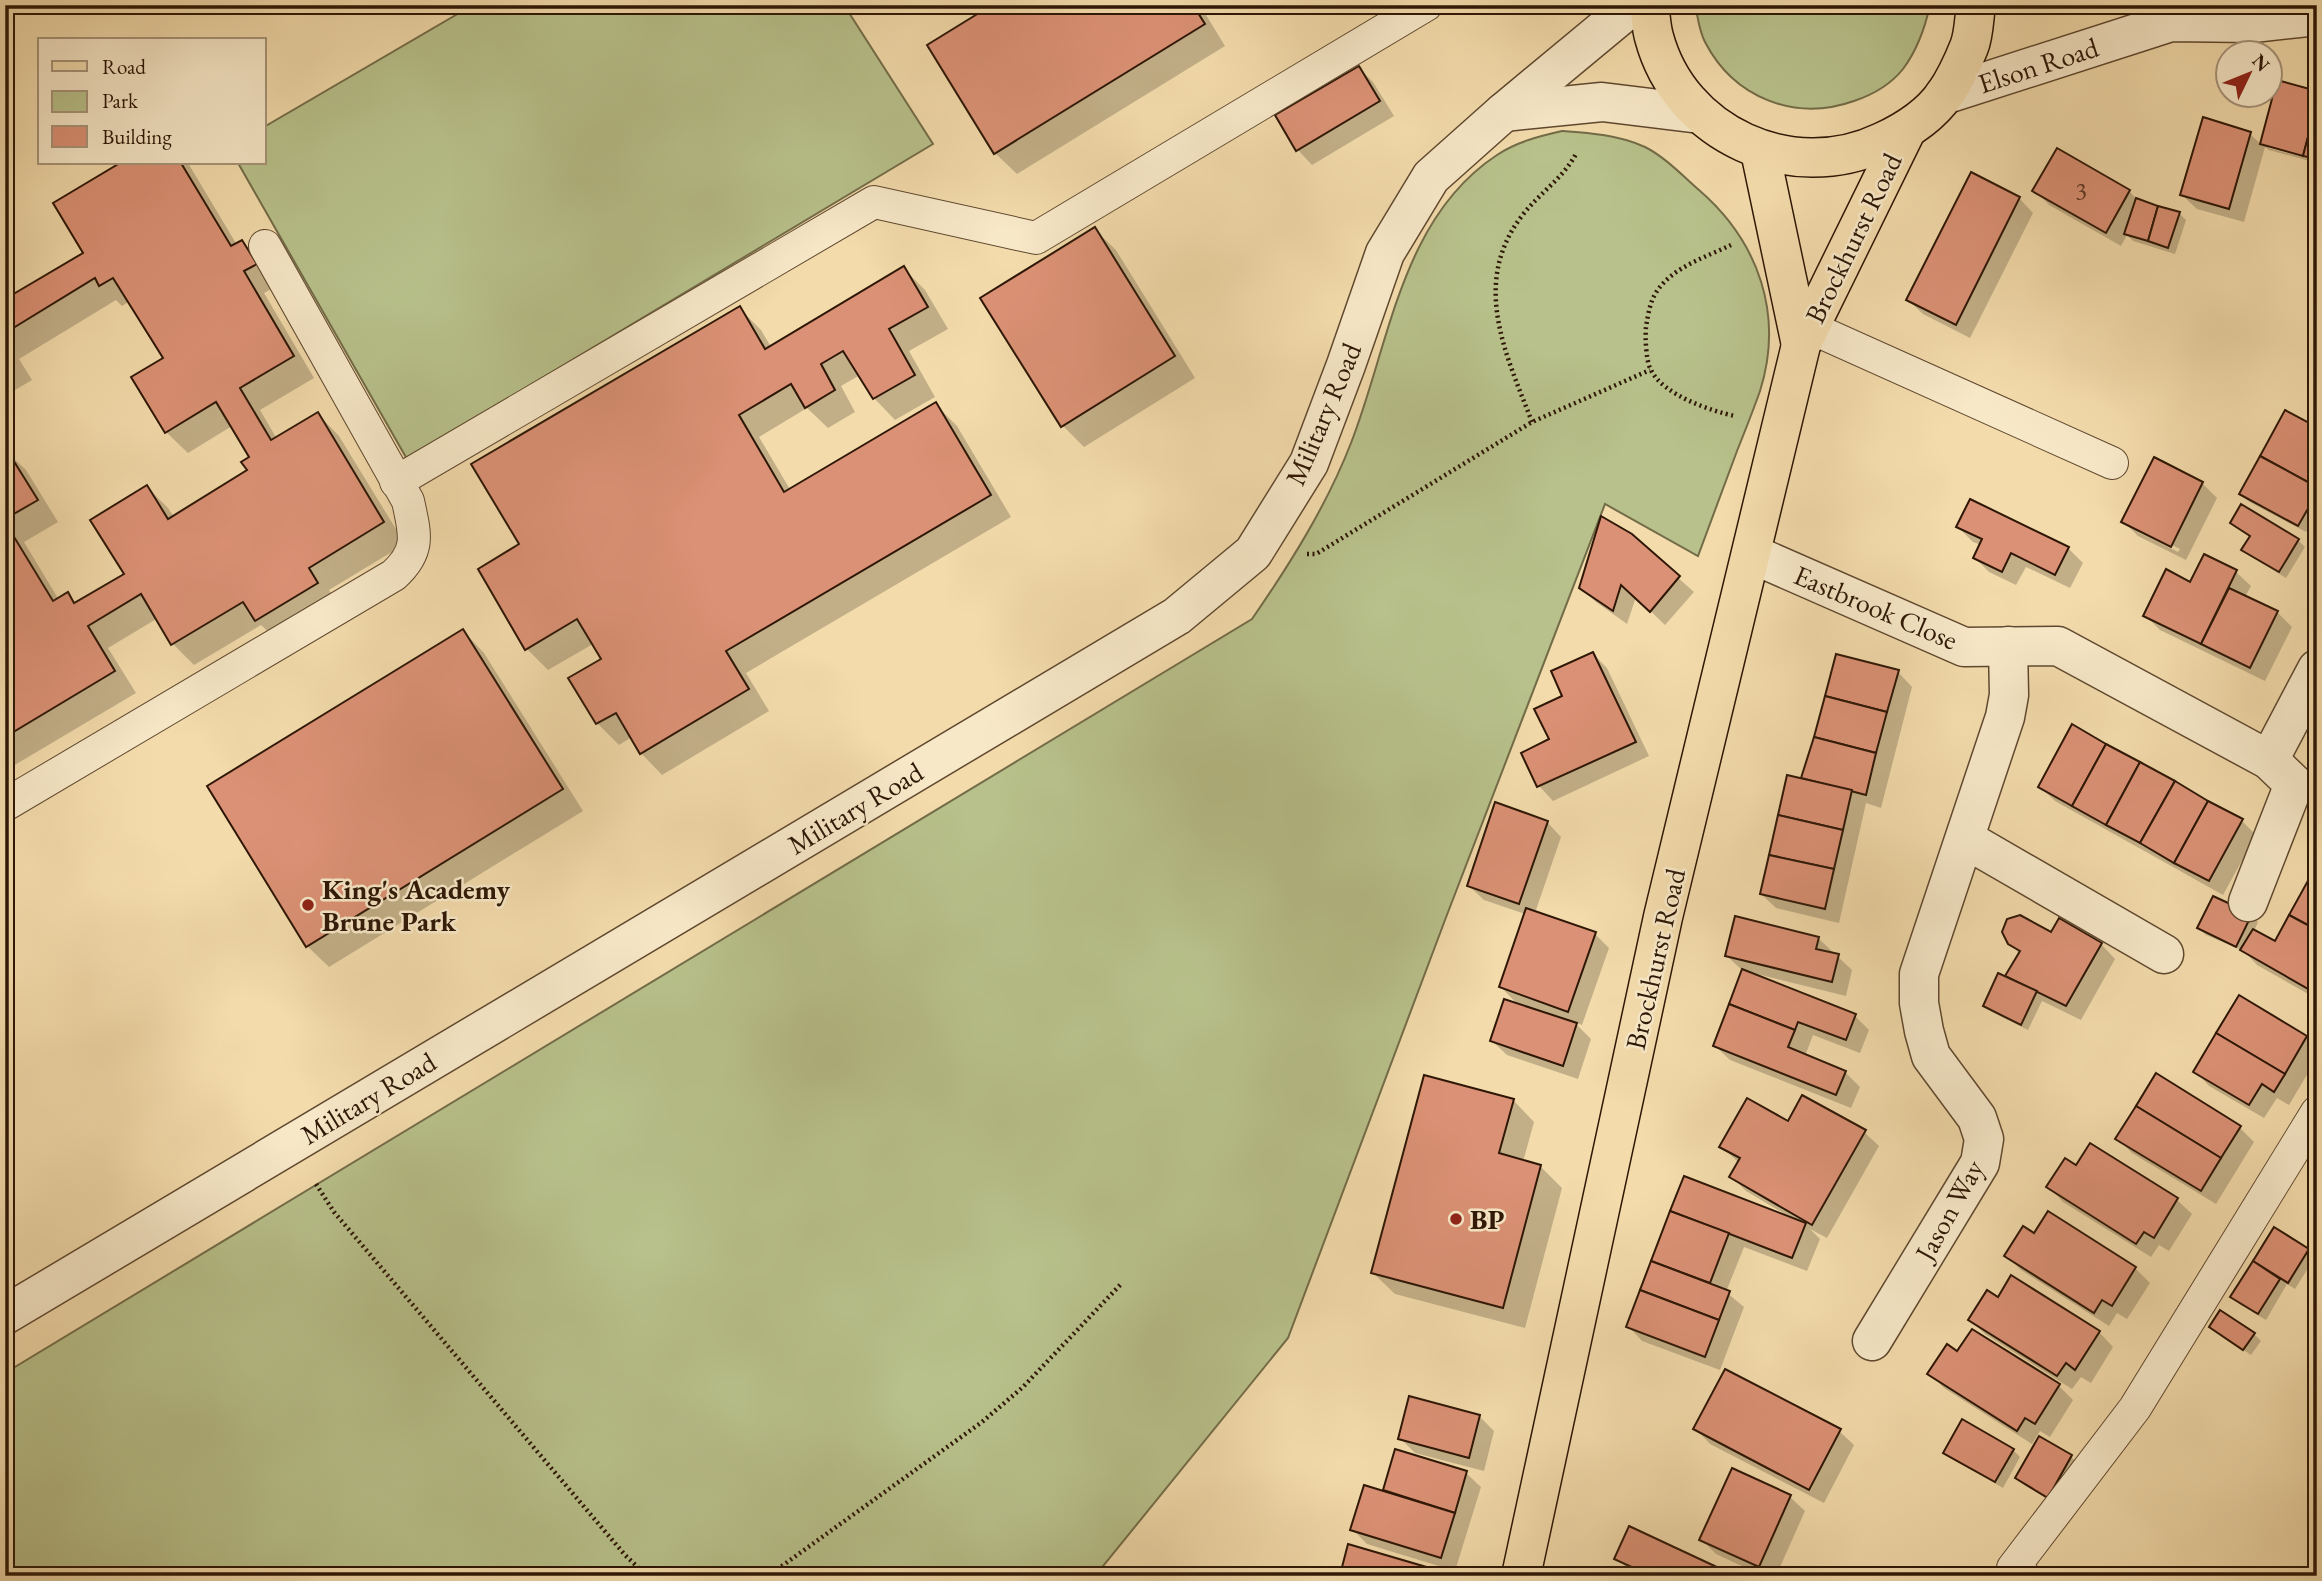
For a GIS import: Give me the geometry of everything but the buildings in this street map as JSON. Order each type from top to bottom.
[{"type":"main road","points":[[1649,5],[1654,37],[1672,79],[1700,114],[1728,136],[1760,150],[1811,159],[1860,152],[1906,131],[1926,115],[1944,95],[1970,45],[1976,5]]},
{"type":"main road","name":"Brockhurst Road","points":[[1521,1576],[1663,917],[1781,426],[1805,336],[1906,131]]},
{"type":"main road","name":"Brockhurst Road","points":[[1760,150],[1805,336]]},
{"type":"street","name":"Military Road","points":[[5,1315],[1177,616],[1253,552],[1308,463],[1385,253],[1431,177],[1504,112],[1633,5]]},
{"type":"street","name":"Elson Road","points":[[2131,5],[2171,22]]},
{"type":"street","name":"Elson Road","points":[[1944,95],[2171,22],[2253,23],[2317,16]]},
{"type":"street","points":[[1504,112],[1602,102],[1700,114]]},
{"type":"street","name":"Eastbrook Close","points":[[1752,554],[1964,648],[2058,646],[2269,760],[2294,784],[2248,902]]},
{"type":"street","name":"Jason Way","points":[[1872,1341],[1980,1163],[1984,1139],[1977,1118],[1931,1056],[1919,1003],[1919,974],[2005,717],[2009,695],[2008,646]]},
{"type":"street","points":[[2269,760],[2317,669]]},
{"type":"street","points":[[1965,839],[2164,954]]},
{"type":"lane","points":[[397,482],[874,202],[1036,238],[1426,5]]},
{"type":"lane","points":[[5,805],[394,575],[406,564],[414,547],[408,501],[265,246]]},
{"type":"lane","points":[[1805,336],[2112,463]]},
{"type":"lane","points":[[2024,1576],[2013,1568],[2135,1408],[2317,1112]]},
{"type":"path","points":[[1532,422],[1503,346],[1495,304],[1496,274],[1503,251],[1519,220],[1535,200],[1570,166],[1602,102]]},
{"type":"path","points":[[1776,225],[1676,272],[1657,291],[1648,313],[1646,336],[1650,370],[1665,386],[1684,398],[1719,413],[1781,426]]},
{"type":"path","points":[[1253,552],[1316,554],[1532,422],[1650,370]]},
{"type":"path","points":[[291,1144],[334,1212],[625,1555],[647,1576]]},
{"type":"path","points":[[768,1576],[982,1422],[1023,1387],[1122,1283]]},
{"type":"green space","points":[[473,5],[844,5],[933,144],[407,459],[239,164],[266,164],[266,126]]},
{"type":"green space","points":[[1695,5],[1930,5],[1917,46],[1903,69],[1893,79],[1854,101],[1810,109],[1768,100],[1749,91],[1732,78],[1705,42]]},
{"type":"green space","points":[[1562,131],[1615,137],[1645,147],[1674,167],[1720,210],[1751,256],[1767,308],[1767,363],[1760,391],[1698,556],[1605,504],[1288,1338],[1095,1576],[5,1576],[5,1373],[1252,619],[1307,534],[1331,489],[1365,404],[1403,285],[1419,247],[1439,213],[1465,181],[1504,150]]},
{"type":"place","name":"King's Academy Brune Park","points":[[308,905]]},
{"type":"place","name":"BP","points":[[1456,1219]]}]
